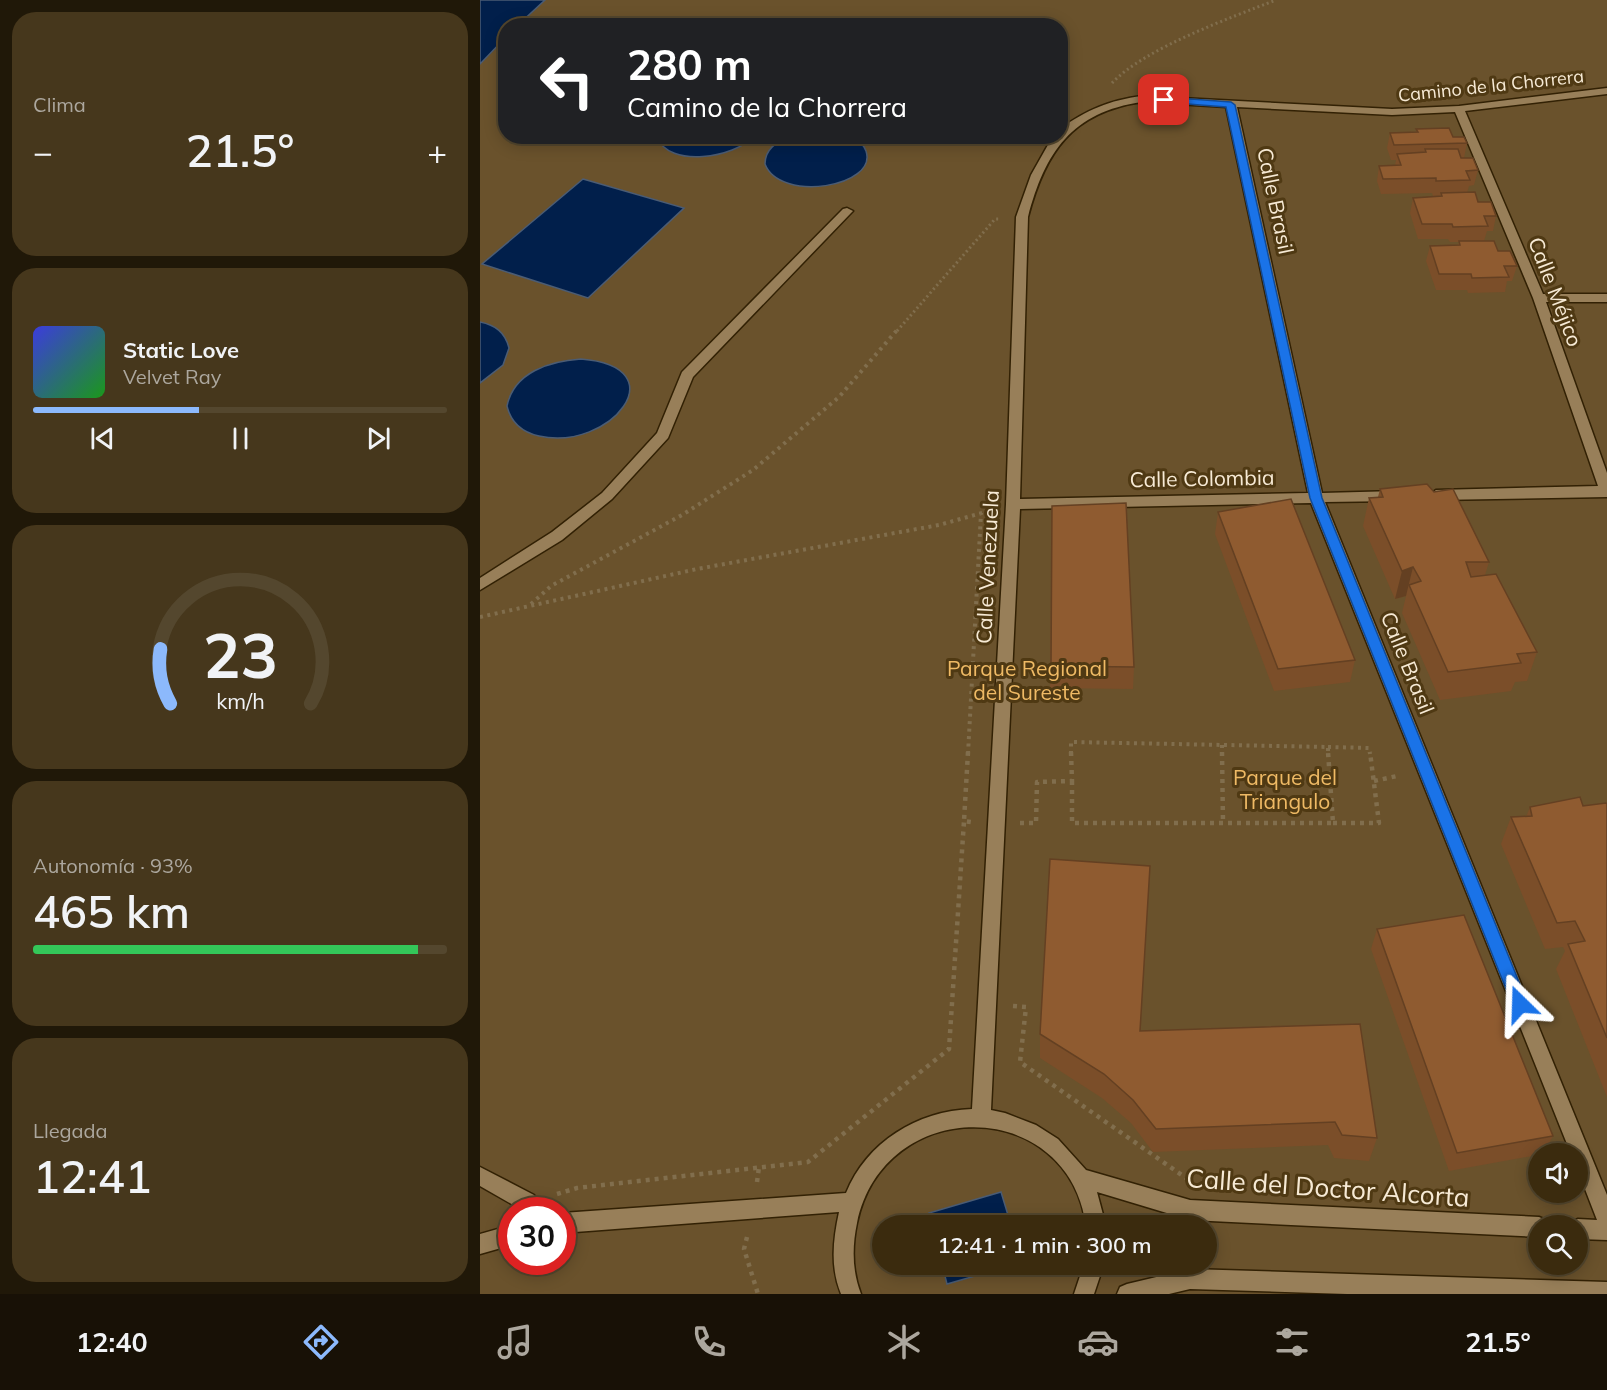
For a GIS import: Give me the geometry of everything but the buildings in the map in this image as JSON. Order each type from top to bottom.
[{"type":"street","name":"Camino de la Chorrera","points":[[1126,100],[1392,112],[1460,109],[1607,91]]},
{"type":"street","name":"Calle Venezuela","points":[[1068,130],[1095,109],[1126,100]]},
{"type":"street","name":"Calle Brasil","points":[[1231,105],[1316,498],[1607,1219]]},
{"type":"street","name":"Calle Méjico","points":[[1460,109],[1539,298],[1607,491]]},
{"type":"street","name":"Calle Venezuela","points":[[981,1116],[1013,504],[1022,218],[1027,196],[1040,166],[1055,144]]},
{"type":"street","points":[[480,585],[557,536],[607,496],[663,435],[687,375],[848,211]]},
{"type":"street","points":[[1539,298],[1607,298]]},
{"type":"street","name":"Calle Colombia","points":[[1013,504],[1607,491]]},
{"type":"street","points":[[851,1294],[842,1248],[850,1202],[867,1170],[899,1139],[934,1122],[981,1116],[1013,1122],[1056,1147],[1082,1178],[1093,1215]]},
{"type":"street","points":[[480,1176],[516,1197]]},
{"type":"street","name":"Calle del Doctor Alcorta","points":[[1082,1178],[1190,1210],[1528,1226]]},
{"type":"street","points":[[576,1222],[850,1202]]},
{"type":"street","points":[[1588,1229],[1607,1230]]},
{"type":"street","points":[[1084,1294],[1090,1275]]},
{"type":"street","points":[[1127,1294],[1190,1279],[1607,1292]]},
{"type":"path","points":[[1095,109],[1118,76],[1141,62],[1194,32],[1276,0]]},
{"type":"path","points":[[531,604],[551,586],[682,515],[753,470],[839,397],[995,219],[1022,218]]},
{"type":"path","points":[[480,617],[697,569],[939,525],[1013,504]]},
{"type":"path","points":[[554,1197],[577,1188],[808,1162],[949,1049],[981,513]]},
{"type":"path","points":[[1071,742],[1328,747],[1369,748],[1379,823],[1072,823],[1071,742]]},
{"type":"path","points":[[1221,745],[1223,823]]},
{"type":"path","points":[[1328,747],[1333,823]]},
{"type":"path","points":[[1374,781],[1396,776]]},
{"type":"path","points":[[964,821],[1035,823],[1037,782],[1072,781]]},
{"type":"path","points":[[952,1002],[1026,1007],[1020,1062],[1192,1183]]},
{"type":"green space","name":"Parque Regional del Sureste","points":[[480,0],[1607,0],[1607,1294],[480,1294]]},
{"type":"water","points":[[480,0],[545,0],[526,18],[498,18],[498,45],[480,64]]},
{"type":"water","points":[[662,144],[744,144],[732,150],[703,156],[675,153]]},
{"type":"water","points":[[775,144],[862,144],[866,151],[866,163],[857,174],[843,181],[826,186],[807,187],[789,183],[774,176],[765,164],[769,150]]},
{"type":"water","points":[[583,179],[684,208],[588,298],[482,264]]},
{"type":"water","points":[[480,322],[499,330],[509,348],[503,365],[480,383]]},
{"type":"water","points":[[581,359],[610,365],[626,377],[629,391],[623,406],[609,421],[589,432],[565,438],[539,436],[518,426],[507,406],[517,385],[535,370],[557,362]]},
{"type":"water","points":[[1001,1192],[1008,1215],[930,1215],[929,1213]]},
{"type":"water","points":[[945,1275],[978,1275],[947,1284]]},
{"type":"route","points":[[1164,100],[1231,105],[1316,498],[1520,1004]]},
{"type":"park label","name":"Parque del Triangulo","points":[[1285,790]]}]
